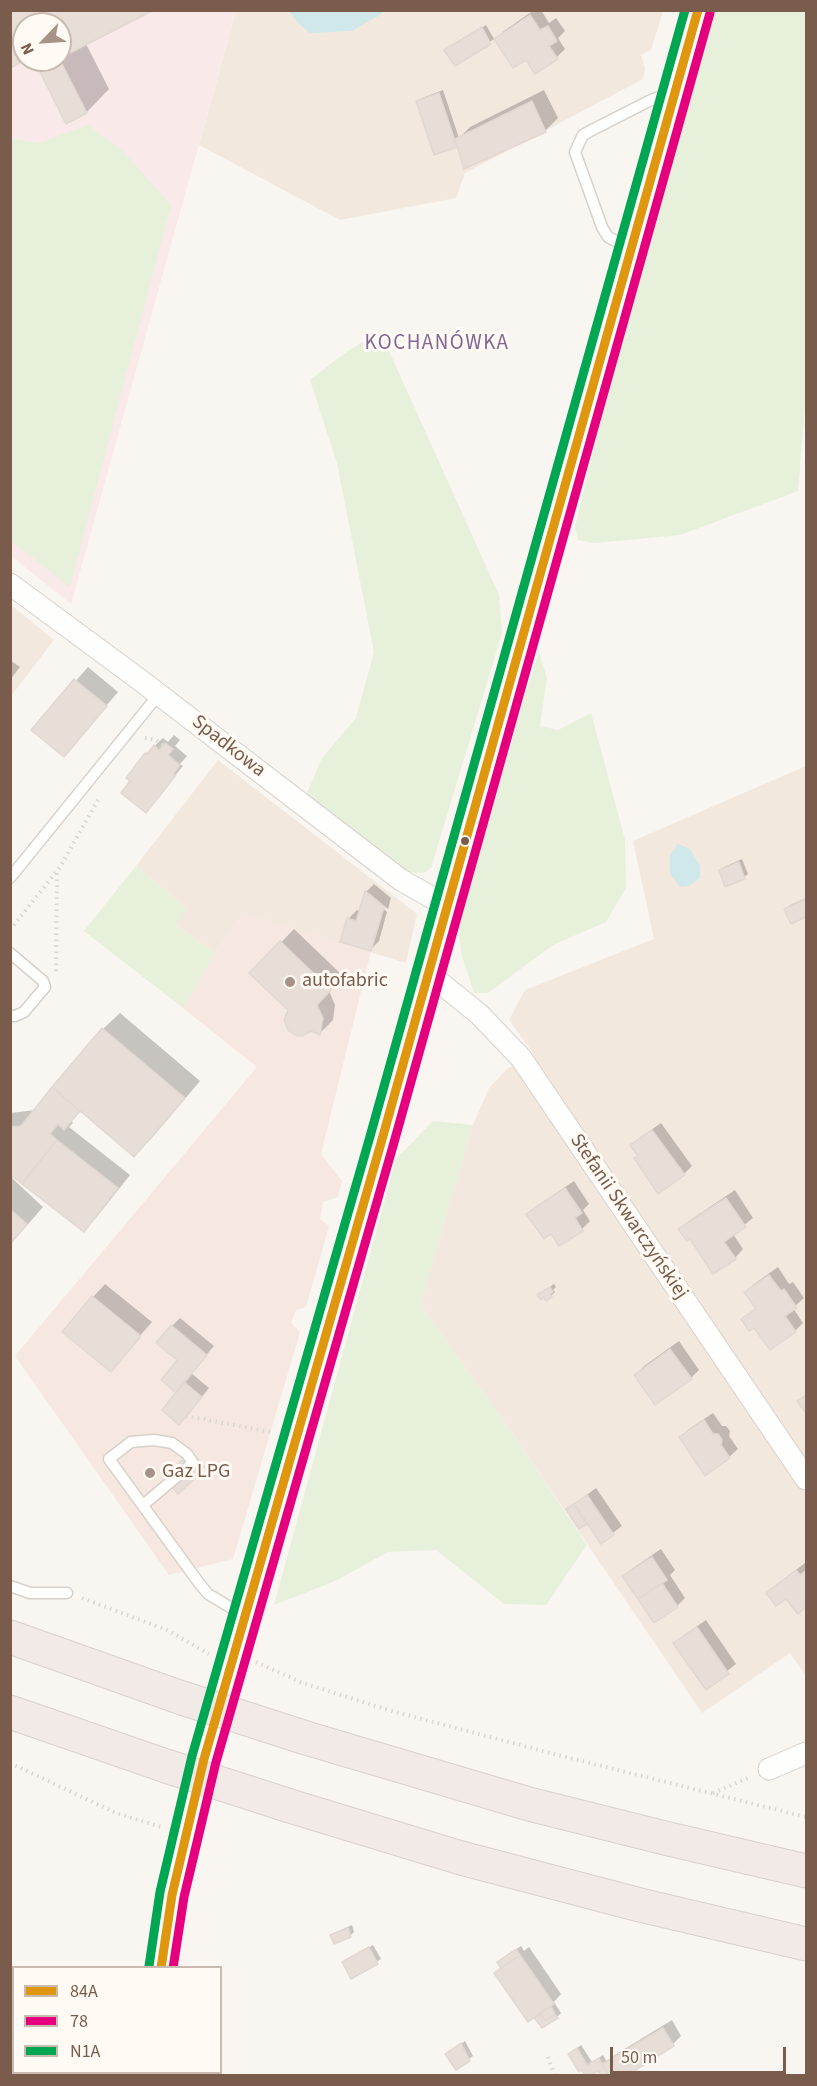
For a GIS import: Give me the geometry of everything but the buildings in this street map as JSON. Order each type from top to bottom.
[{"type":"highway","points":[[10,1637],[182,1698],[306,1738],[529,1804],[807,1871]]},
{"type":"highway","points":[[10,1712],[290,1806],[494,1867],[640,1905],[807,1944]]},
{"type":"main road","points":[[161,1966],[184,1834],[698,10]]},
{"type":"street","name":"Spadkowa","points":[[10,585],[159,694],[401,880],[447,906]]},
{"type":"street","name":"Stefanii Skwarczyńskiej","points":[[428,973],[479,1014],[521,1058],[807,1479]]},
{"type":"street","points":[[769,1769],[807,1753]]},
{"type":"lane","points":[[631,249],[608,237],[575,152],[583,135],[649,101],[675,91]]},
{"type":"lane","points":[[10,878],[159,694]]},
{"type":"lane","points":[[10,953],[43,981],[45,987],[24,1012],[10,1016]]},
{"type":"lane","points":[[143,1506],[193,1463],[172,1443],[154,1440],[131,1443],[110,1459],[143,1506],[208,1594],[245,1616]]},
{"type":"lane","points":[[10,1586],[30,1593],[67,1593]]},
{"type":"path","points":[[141,738],[156,740],[163,745]]},
{"type":"path","points":[[10,930],[57,869],[101,794]]},
{"type":"path","points":[[56,979],[57,869]]},
{"type":"path","points":[[186,1416],[297,1437]]},
{"type":"path","points":[[67,1593],[167,1630],[233,1659],[388,1710],[807,1817]]},
{"type":"path","points":[[10,1763],[116,1813],[184,1834]]},
{"type":"path","points":[[712,1794],[769,1769]]},
{"type":"path","points":[[548,2057],[555,2076]]},
{"type":"shaded area","points":[[10,11],[236,11],[71,604],[11,556]]},
{"type":"shaded area","points":[[236,11],[663,11],[651,50],[641,55],[645,69],[643,79],[465,173],[456,198],[340,220],[199,145]]},
{"type":"shaded area","points":[[11,605],[54,640],[11,696]]},
{"type":"shaded area","points":[[218,760],[417,914],[406,963],[243,913],[215,953],[174,924],[188,909],[136,866]]},
{"type":"shaded area","points":[[806,766],[806,1676],[790,1653],[702,1713],[510,1430],[420,1304],[473,1125],[489,1088],[508,1068],[533,1053],[509,1020],[525,990],[654,939],[633,841]]},
{"type":"shaded area","points":[[243,913],[371,951],[321,1154],[342,1181],[338,1197],[323,1202],[320,1219],[329,1226],[306,1307],[296,1310],[291,1323],[300,1332],[233,1559],[169,1575],[15,1356],[257,1067],[183,1008],[215,953]]},
{"type":"green space","points":[[711,11],[806,11],[806,396],[798,491],[680,535],[594,543],[578,540],[575,527],[631,295]]},
{"type":"green space","points":[[88,125],[122,150],[171,205],[70,587],[11,541],[10,138],[39,143]]},
{"type":"green space","points":[[380,331],[499,595],[502,633],[431,868],[424,873],[406,872],[305,798],[322,758],[356,718],[374,652],[337,463],[310,380],[345,353]]},
{"type":"green space","points":[[539,652],[547,678],[540,726],[558,730],[591,713],[625,840],[626,888],[606,922],[553,945],[488,993],[474,993],[462,956],[458,927]]},
{"type":"green space","points":[[136,866],[188,909],[175,925],[215,953],[183,1008],[84,931]]},
{"type":"green space","points":[[433,1121],[473,1125],[420,1304],[510,1430],[587,1545],[546,1605],[504,1604],[436,1550],[388,1552],[335,1581],[274,1605],[396,1159]]},
{"type":"water","points":[[289,11],[383,11],[352,31],[310,33]]},
{"type":"water","points":[[678,844],[690,849],[700,866],[700,878],[689,886],[680,887],[670,874],[670,855]]},
{"type":"transit line","name":"N1A","points":[[149,1966],[160,1892],[192,1756],[369,1140],[685,10]]},
{"type":"transit line","name":"84A","points":[[161,1966],[172,1895],[204,1759],[381,1143],[698,10]]},
{"type":"transit line","name":"78","points":[[173,1966],[184,1897],[216,1762],[393,1146],[710,13]]},
{"type":"place","name":"autofabric","points":[[290,982]]},
{"type":"place","name":"Gaz LPG","points":[[150,1473]]},
{"type":"district","name":"KOCHANÓWKA","points":[[437,344]]}]
